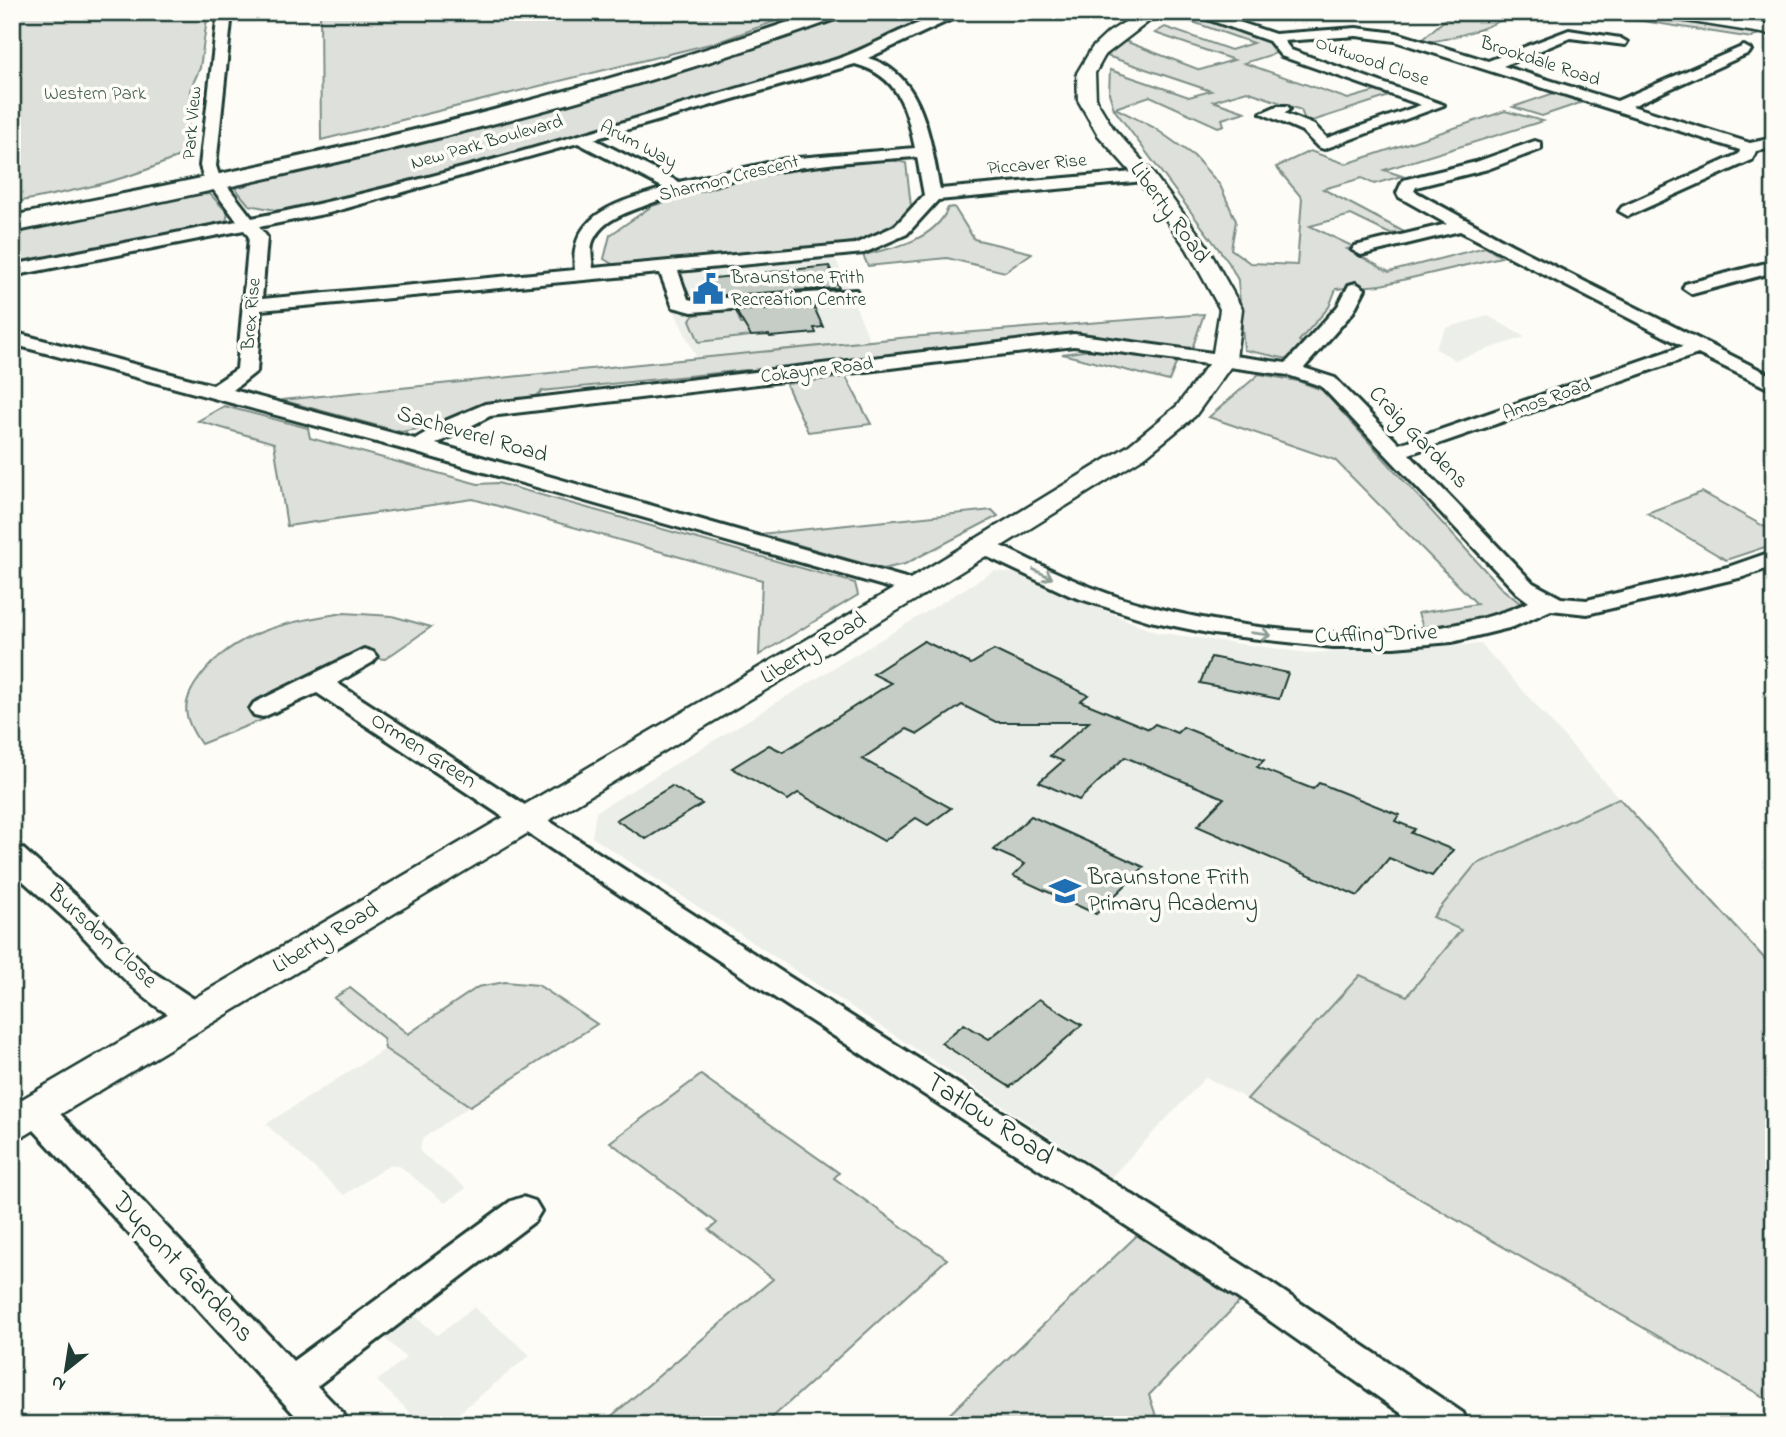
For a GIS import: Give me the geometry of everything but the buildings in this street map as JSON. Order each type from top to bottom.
[{"type":"highway","points":[[12,224],[217,183],[461,129],[709,59],[837,12]]},
{"type":"street","name":"Park View","points":[[225,12],[208,166],[217,183],[249,224]]},
{"type":"street","name":"New Park Boulevard","points":[[12,271],[249,224],[359,199],[855,59],[960,12]]},
{"type":"street","name":"Liberty Road","points":[[24,1117],[915,588],[1136,451],[1163,431],[1207,386],[1224,359],[1231,309],[1197,248],[1087,100],[1086,73],[1098,52],[1115,36],[1153,12]]},
{"type":"street","name":"Outwood Close","points":[[1194,12],[1274,38],[1286,53],[1436,105],[1324,144],[1308,128],[1269,113],[1282,109]]},
{"type":"street","points":[[1661,12],[1774,30]]},
{"type":"street","name":"Brookdale Road","points":[[1274,38],[1354,25],[1749,148]]},
{"type":"street","points":[[1546,30],[1620,42]]},
{"type":"street","points":[[1489,66],[1569,34]]},
{"type":"street","points":[[1617,107],[1744,50]]},
{"type":"street","points":[[254,305],[858,249],[897,236],[917,218],[933,195],[924,152],[905,89],[885,70],[855,59]]},
{"type":"street","name":"Arum Way","points":[[580,138],[677,188]]},
{"type":"street","points":[[1516,139],[1535,146],[1482,166],[1409,184],[1405,192],[1463,225],[1774,385]]},
{"type":"street","points":[[1628,211],[1746,157],[1749,148],[1774,143]]},
{"type":"street","name":"Sharmon Crescent","points":[[585,274],[581,247],[591,229],[621,209],[677,188],[779,163],[833,156],[924,152]]},
{"type":"street","name":"Piccaver Rise","points":[[933,195],[1145,176]]},
{"type":"street","name":"Brex Rise","points":[[217,392],[247,371],[258,237],[249,224]]},
{"type":"street","points":[[1361,250],[1463,225]]},
{"type":"street","points":[[667,266],[680,303],[692,306],[849,294]]},
{"type":"street","points":[[1692,288],[1774,266]]},
{"type":"street","points":[[1291,370],[1346,308],[1356,289]]},
{"type":"street","name":"Sacheverel Road","points":[[12,338],[418,446],[915,588]]},
{"type":"street","name":"Cokayne Road","points":[[418,446],[452,425],[485,410],[1074,340],[1224,359]]},
{"type":"street","points":[[12,356],[36,344]]},
{"type":"street","name":"Amos Road","points":[[1395,452],[1700,347]]},
{"type":"street","name":"Craig Gardens","points":[[1224,359],[1291,370],[1328,382],[1525,588],[1547,603]]},
{"type":"street","name":"Cuffling Drive","points":[[981,545],[1112,603],[1188,622],[1275,636],[1376,639],[1457,632],[1507,622],[1547,603]]},
{"type":"street","points":[[1547,603],[1570,608],[1587,607],[1735,572],[1772,560]]},
{"type":"street","points":[[263,709],[319,683],[364,657]]},
{"type":"street","name":"Ormen Green","points":[[319,683],[527,819]]},
{"type":"street","name":"Tatlow Road","points":[[527,819],[774,982],[1252,1289],[1449,1425]]},
{"type":"street","name":"Bursdon Close","points":[[12,855],[86,922],[139,978],[195,1015]]},
{"type":"street","name":"Dupont Gardens","points":[[24,1117],[329,1425]]},
{"type":"street","points":[[290,1385],[523,1211]]},
{"type":"shaded area","points":[[1690,12],[1774,12],[1774,25]]},
{"type":"shaded area","points":[[834,255],[871,343],[697,359],[656,272]]},
{"type":"shaded area","points":[[1488,316],[1525,337],[1455,360],[1435,348],[1446,328]]},
{"type":"shaded area","name":"Braunstone Frith Primary Academy","points":[[994,571],[1019,574],[1155,632],[1308,653],[1481,644],[1619,798],[1475,865],[1434,917],[1462,929],[1407,996],[1360,975],[1247,1099],[1206,1077],[1111,1177],[592,837],[596,812]]},
{"type":"shaded area","points":[[385,1049],[470,1106],[422,1139],[420,1152],[466,1188],[445,1203],[401,1167],[391,1164],[344,1195],[266,1124]]},
{"type":"shaded area","points":[[474,1307],[530,1355],[444,1425],[423,1425],[377,1381],[406,1358],[384,1337],[414,1315],[437,1335]]},
{"type":"green space","name":"Western Park","points":[[12,12],[208,12],[200,68],[190,90],[187,152],[123,178],[12,203]]},
{"type":"green space","points":[[320,12],[761,12],[769,15],[800,12],[718,42],[321,140]]},
{"type":"green space","points":[[853,12],[953,12],[848,58],[406,183],[281,211],[249,205],[235,188],[605,94],[771,43]]},
{"type":"green space","points":[[1164,12],[1194,12],[1274,38],[1283,51],[1244,63],[1348,99],[1386,88],[1399,93],[1306,123],[1301,110],[1247,91],[1213,101],[1245,112],[1222,119],[1224,125],[1218,127],[1150,96],[1115,108],[1153,127],[1194,156],[1220,185],[1236,221],[1231,249],[1250,263],[1297,265],[1302,198],[1276,167],[1310,151],[1346,164],[1505,111],[1543,121],[1384,170],[1402,176],[1374,184],[1362,178],[1323,189],[1408,234],[1388,233],[1351,215],[1310,226],[1354,247],[1347,249],[1389,272],[1485,247],[1501,257],[1381,285],[1336,289],[1329,307],[1299,341],[1308,345],[1293,360],[1244,350],[1238,280],[1229,263],[1114,109],[1109,93],[1110,70],[1189,97],[1211,91],[1107,56],[1122,40],[1200,70],[1234,60],[1155,33],[1165,27],[1231,50],[1253,43]]},
{"type":"green space","points":[[1454,12],[1490,12],[1486,17],[1503,19],[1461,35],[1437,41],[1420,41]]},
{"type":"green space","points":[[1585,12],[1627,12],[1761,32],[1752,38]]},
{"type":"green space","points":[[1554,93],[1583,102],[1542,116],[1513,107]]},
{"type":"green space","points":[[884,158],[906,163],[911,206],[898,221],[864,238],[845,244],[614,265],[604,259],[610,235],[652,206],[769,171]]},
{"type":"green space","points":[[210,194],[228,213],[226,221],[12,266],[12,225],[175,197]]},
{"type":"green space","points":[[954,207],[974,239],[1032,253],[1005,272],[947,258],[868,266],[863,255],[924,235],[942,219],[948,208]]},
{"type":"green space","points":[[739,309],[741,313],[737,314],[741,324],[745,324],[751,336],[699,342],[690,320],[694,315]]},
{"type":"green space","points":[[1204,314],[1192,349],[1082,336],[754,372],[746,370],[542,391],[534,398],[465,411],[429,427],[401,432],[281,400],[910,337]]},
{"type":"green space","points":[[1090,350],[1178,359],[1169,381],[1062,354]]},
{"type":"green space","points":[[1259,374],[1298,381],[1322,390],[1500,587],[1520,603],[1495,618],[1423,627],[1418,613],[1477,604],[1335,460],[1209,417]]},
{"type":"green space","points":[[846,377],[871,424],[808,432],[786,384]]},
{"type":"green space","points":[[224,406],[308,428],[310,438],[478,484],[498,483],[855,583],[858,595],[759,655],[762,580],[473,499],[287,526],[274,443],[198,421]]},
{"type":"green space","points":[[1702,492],[1774,532],[1774,544],[1726,560],[1647,513]]},
{"type":"green space","points":[[992,510],[998,516],[905,564],[883,569],[760,534]]},
{"type":"green space","points":[[344,613],[392,616],[431,627],[385,659],[364,657],[263,709],[267,718],[201,744],[187,718],[187,703],[194,686],[214,661],[246,639],[265,631]]},
{"type":"green space","points":[[1619,798],[1774,969],[1774,1403],[1247,1099],[1360,975],[1407,996],[1461,930],[1433,917],[1475,865]]},
{"type":"green space","points":[[505,982],[538,985],[597,1024],[470,1106],[385,1049],[383,1038],[334,998],[350,988],[408,1034],[478,987]]},
{"type":"green space","points":[[701,1075],[839,1173],[834,1178],[947,1259],[764,1425],[601,1425],[773,1279],[709,1230],[717,1223],[610,1142]]},
{"type":"green space","points":[[1150,1223],[1252,1289],[1149,1395],[1159,1425],[938,1425]]},
{"type":"place","name":"Braunstone Frith Recreation Centre","points":[[708,289]]},
{"type":"place","name":"Braunstone Frith Primary Academy","points":[[1065,891]]}]
